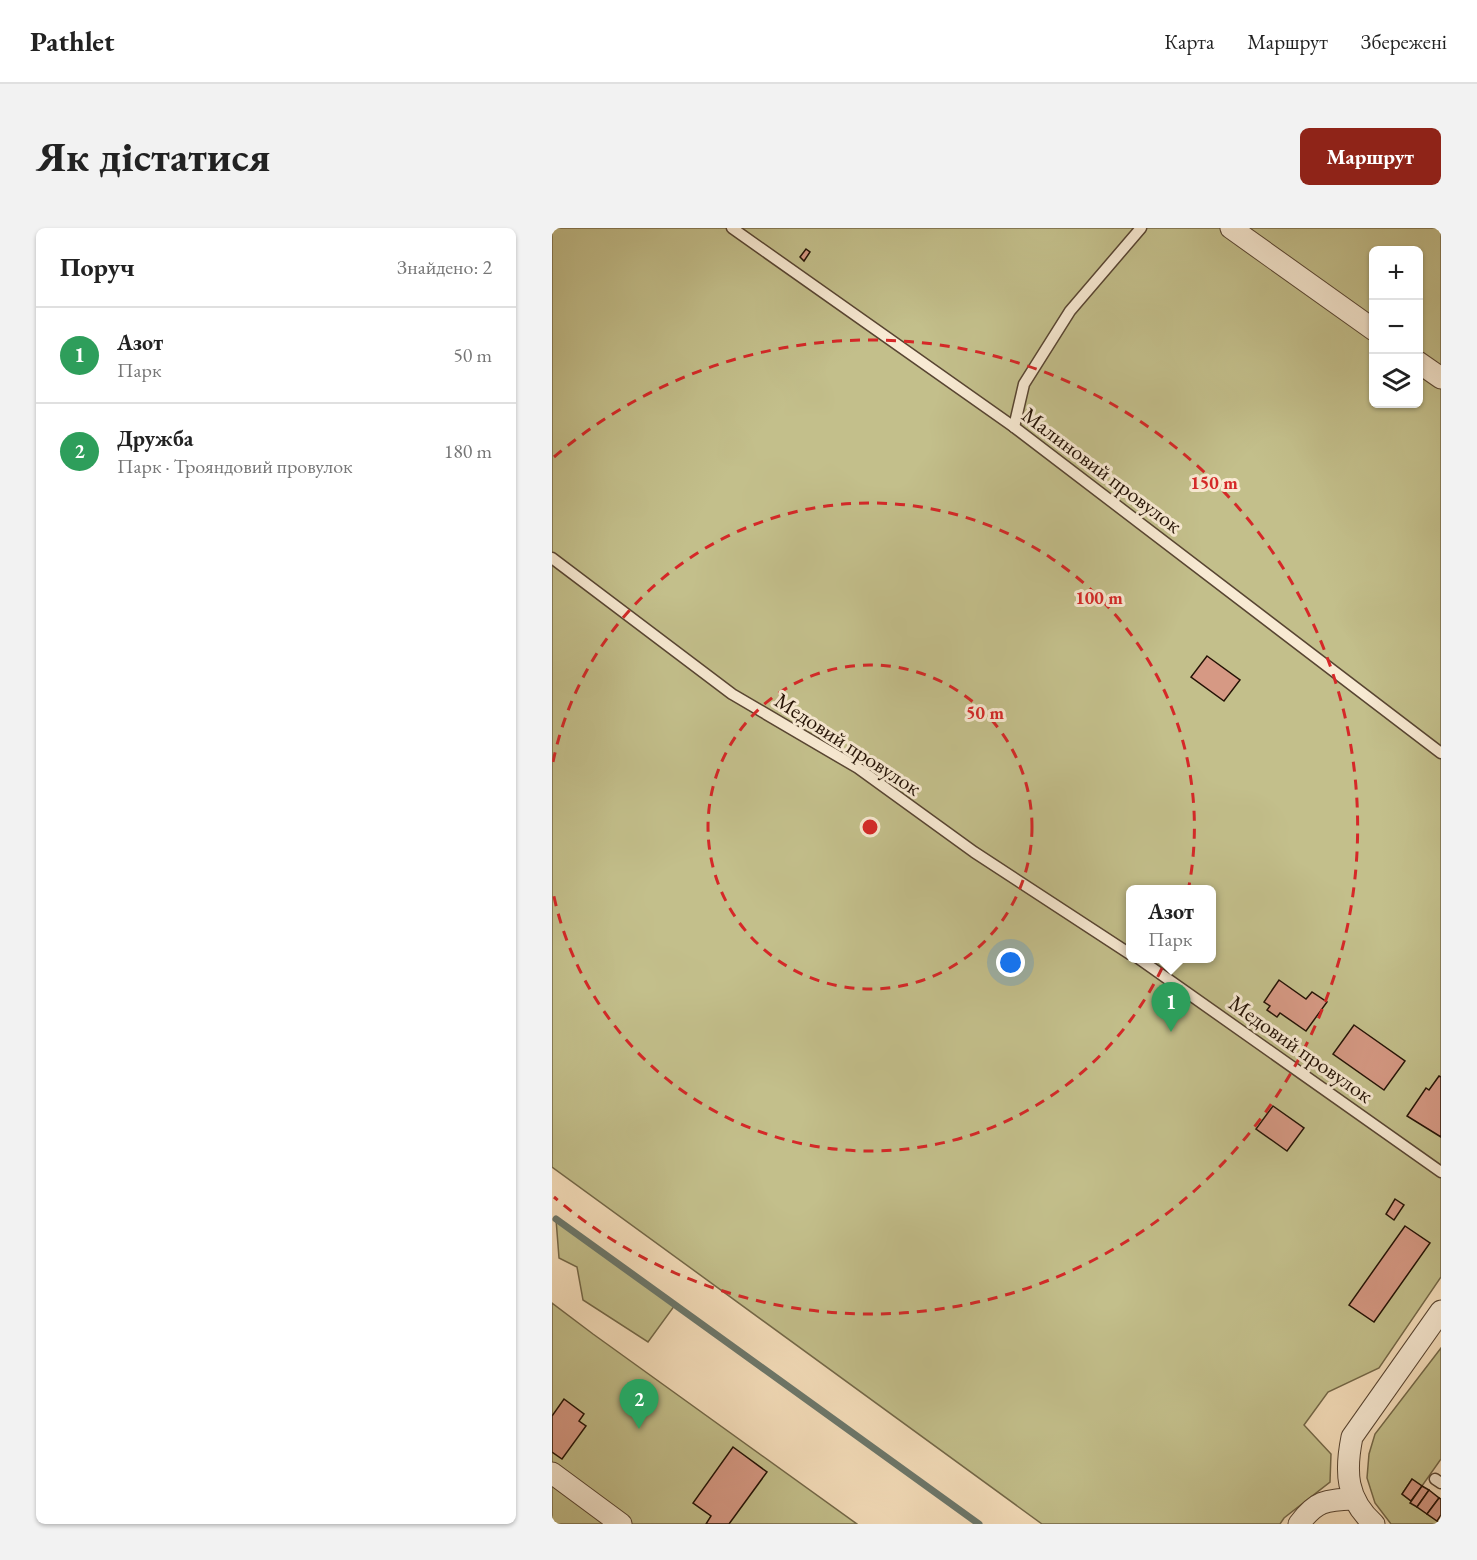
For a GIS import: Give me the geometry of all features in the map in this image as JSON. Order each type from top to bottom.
[{"type":"street","points":[[1231,228],[1369,326]]},
{"type":"street","points":[[1423,365],[1441,378]]},
{"type":"street","points":[[1374,1524],[1359,1510],[1353,1499],[1348,1457],[1352,1437],[1441,1311]]},
{"type":"street","points":[[552,1473],[621,1524]]},
{"type":"street","points":[[1299,1524],[1310,1509],[1328,1500],[1353,1499]]},
{"type":"lane","name":"Малиновий провулок","points":[[732,228],[1014,427],[1441,753]]},
{"type":"lane","points":[[1014,427],[1024,384],[1070,311],[1141,228]]},
{"type":"lane","name":"Медовий провулок","points":[[552,558],[732,694],[858,768],[974,852],[1126,951]]},
{"type":"lane","name":"Медовий провулок","points":[[1145,963],[1441,1172]]},
{"type":"shaded area","points":[[552,228],[1441,228],[1441,1277],[1379,1368],[1328,1392],[1304,1425],[1331,1454],[1330,1482],[1284,1518],[1280,1524],[1042,1524],[552,1167]]},
{"type":"shaded area","points":[[556,1219],[675,1305],[648,1342],[583,1300],[577,1267],[559,1258]]},
{"type":"shaded area","points":[[552,1303],[593,1334],[857,1524],[552,1524]]},
{"type":"shaded area","points":[[1441,1348],[1441,1459],[1422,1486],[1412,1479],[1402,1494],[1441,1524],[1391,1524],[1375,1503],[1367,1478],[1369,1454],[1375,1434]]},
{"type":"building","points":[[806,249],[810,252],[804,261],[800,257]]},
{"type":"building","points":[[1207,656],[1240,680],[1224,701],[1191,677]]},
{"type":"building","points":[[1279,980],[1306,999],[1312,992],[1327,1002],[1306,1031],[1280,1013],[1277,1017],[1267,1010],[1270,1006],[1264,1002]]},
{"type":"building","points":[[1354,1025],[1405,1061],[1384,1090],[1333,1054]]},
{"type":"building","points":[[1439,1076],[1441,1077],[1441,1137],[1407,1116],[1426,1088],[1429,1090]]},
{"type":"building","points":[[1273,1106],[1304,1128],[1287,1151],[1256,1129]]},
{"type":"building","points":[[1395,1199],[1404,1205],[1394,1220],[1386,1214]]},
{"type":"building","points":[[1405,1226],[1430,1243],[1374,1322],[1349,1305]]},
{"type":"building","points":[[564,1399],[584,1414],[579,1421],[586,1426],[562,1459],[552,1452],[552,1416]]},
{"type":"building","points":[[733,1447],[767,1472],[729,1524],[706,1524],[711,1516],[693,1503]]},
{"type":"building","points":[[1412,1479],[1422,1486],[1411,1501],[1402,1494]]},
{"type":"building","points":[[1422,1486],[1429,1490],[1417,1507],[1410,1503]]},
{"type":"building","points":[[1429,1490],[1439,1498],[1427,1514],[1417,1507]]},
{"type":"building","points":[[1439,1498],[1441,1499],[1441,1515],[1437,1521],[1427,1514]]},
{"type":"waterway","points":[[556,1219],[979,1524]]},
{"type":"place","name":"Азот","points":[[1171,1032]]},
{"type":"place","name":"Дружба","points":[[639,1429]]}]
